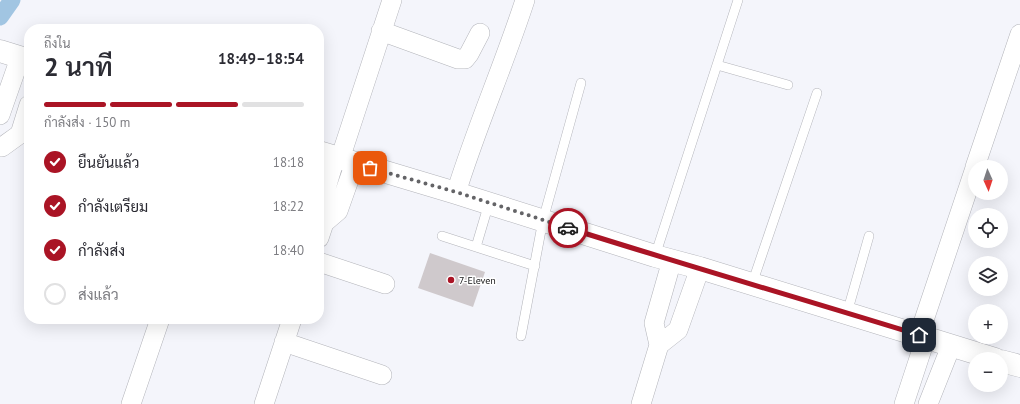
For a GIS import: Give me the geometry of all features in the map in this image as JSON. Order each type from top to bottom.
[{"type":"street","points":[[324,196],[392,0]]},
{"type":"street","points":[[456,192],[465,163],[508,52],[525,0]]},
{"type":"street","points":[[382,31],[458,59],[465,59],[480,33]]},
{"type":"street","points":[[978,160],[1020,34]]},
{"type":"street","points":[[0,115],[16,56]]},
{"type":"street","points":[[1,146],[20,134],[24,121]]},
{"type":"street","points":[[337,158],[456,192],[663,258],[700,268],[971,352]]},
{"type":"street","points":[[904,404],[922,336],[968,190]]},
{"type":"street","points":[[660,345],[654,323],[663,258]]},
{"type":"street","points":[[324,264],[385,284]]},
{"type":"street","points":[[641,404],[660,345],[678,330],[700,268]]},
{"type":"street","points":[[131,404],[158,324]]},
{"type":"street","points":[[264,404],[290,324]]},
{"type":"street","points":[[284,342],[382,375]]},
{"type":"street","points":[[928,404],[951,346]]},
{"type":"street","points":[[1008,363],[1020,366]]},
{"type":"lane","points":[[663,258],[738,0]]},
{"type":"lane","points":[[718,65],[788,85]]},
{"type":"lane","points":[[521,336],[544,220],[581,82]]},
{"type":"lane","points":[[752,284],[817,93]]},
{"type":"lane","points":[[476,247],[489,203]]},
{"type":"lane","points":[[442,236],[535,266]]},
{"type":"lane","points":[[847,313],[869,236]]},
{"type":"building","name":"7-Eleven","points":[[430,253],[485,272],[473,307],[418,288]]},
{"type":"waterway","points":[[0,17],[12,0]]},
{"type":"way so far","points":[[370,168],[456,192],[568,228]]},
{"type":"place","name":"7-Eleven","points":[[451,280]]},
{"type":"route","points":[[568,228],[655,256],[700,268],[919,335]]}]
